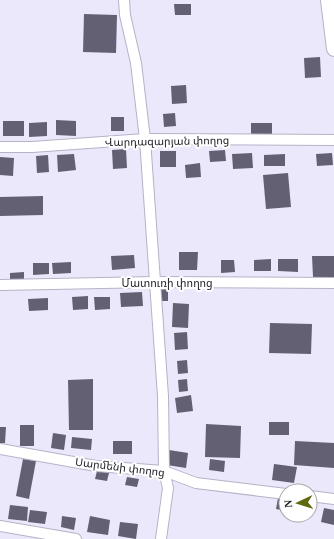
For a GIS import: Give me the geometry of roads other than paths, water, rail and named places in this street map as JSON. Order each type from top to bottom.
[{"type":"main road","points":[[328,0],[334,49]]},
{"type":"street","points":[[124,0],[125,15],[136,63],[145,139],[163,396],[164,472],[168,488],[161,539]]},
{"type":"street","name":"Վարդազարյան փողոց","points":[[0,147],[32,147],[145,139],[334,140]]},
{"type":"street","name":"Մատուռի փողոց","points":[[0,285],[154,282],[334,283]]},
{"type":"street","name":"Սարմենի փողոց","points":[[0,448],[96,466],[164,472],[196,483],[278,493]]},
{"type":"street","points":[[318,497],[334,499]]},
{"type":"street","points":[[0,526],[76,539]]}]
